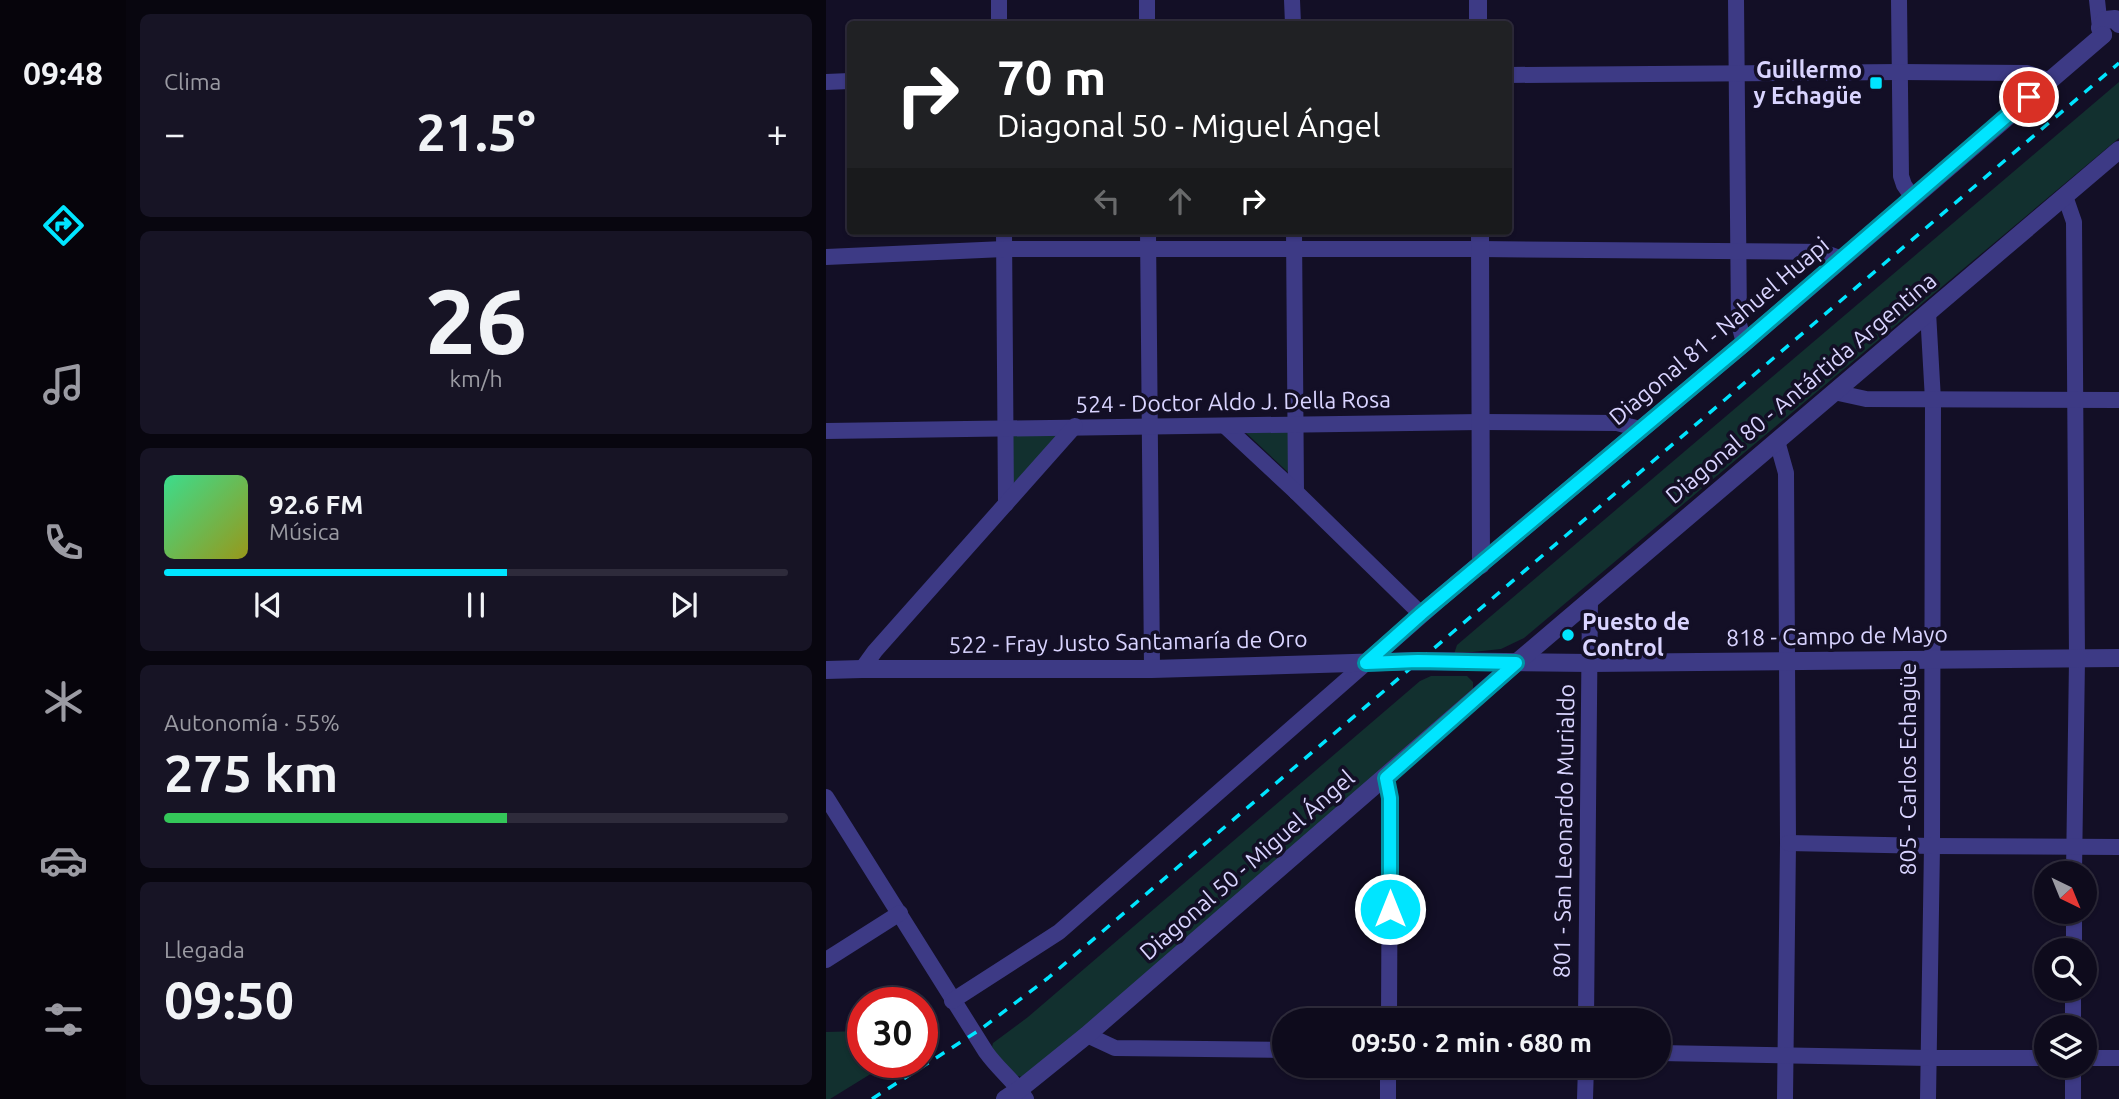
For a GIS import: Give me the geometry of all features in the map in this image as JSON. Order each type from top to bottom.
[{"type":"street","points":[[999,0],[999,21]]},
{"type":"street","points":[[1147,0],[1147,21]]},
{"type":"street","points":[[1292,0],[1293,21]]},
{"type":"street","points":[[1478,0],[1478,21]]},
{"type":"street","points":[[1736,0],[1739,324],[1744,343]]},
{"type":"street","points":[[1899,0],[1901,176],[1913,198]]},
{"type":"street","points":[[2097,1],[2112,25]]},
{"type":"street","name":"Diagonal 81 - Nahuel Huapi","points":[[1366,663],[1744,343],[2112,25]]},
{"type":"street","points":[[1512,75],[2027,73],[2048,80]]},
{"type":"street","points":[[826,82],[847,81]]},
{"type":"street","name":"Diagonal 80 - Antártida Argentina","points":[[1516,663],[2119,150]]},
{"type":"street","points":[[2065,195],[2074,222],[2077,659],[2074,861]]},
{"type":"street","points":[[1004,235],[1006,505]]},
{"type":"street","points":[[1148,235],[1152,669]]},
{"type":"street","points":[[1294,235],[1296,492]]},
{"type":"street","points":[[1480,240],[1481,565]]},
{"type":"street","points":[[826,257],[1004,249],[1294,249],[1480,240],[1823,252],[1842,259]]},
{"type":"street","name":"805 - Carlos Echagüe","points":[[1928,312],[1933,400],[1932,846],[1928,1099]]},
{"type":"street","points":[[1834,392],[1866,399],[2119,400]]},
{"type":"street","name":"524 - Doctor Aldo J. Della Rosa","points":[[826,430],[1480,422],[1617,423],[1640,429]]},
{"type":"street","points":[[862,669],[1075,426]]},
{"type":"street","points":[[1225,426],[1421,614]]},
{"type":"street","points":[[1777,441],[1786,473],[1788,843],[1785,1099]]},
{"type":"street","name":"801 - San Leonardo Murialdo","points":[[1586,1008],[1590,599]]},
{"type":"street","name":"818 - Campo de Mayo","points":[[1430,662],[2119,658]]},
{"type":"street","name":"522 - Fray Justo Santamaría de Oro","points":[[826,670],[1152,669],[1430,662]]},
{"type":"street","points":[[952,1001],[1059,932],[1366,663]]},
{"type":"street","name":"Diagonal 50 - Miguel Ángel","points":[[1017,1096],[1516,663]]},
{"type":"street","points":[[1386,778],[1390,798],[1389,1008]]},
{"type":"street","points":[[826,797],[952,1001],[1017,1096]]},
{"type":"street","points":[[1788,843],[2119,847]]},
{"type":"street","points":[[826,960],[900,913]]},
{"type":"street","points":[[1087,1035],[1115,1048],[1272,1050]]},
{"type":"street","points":[[1671,1053],[2034,1058]]},
{"type":"street","points":[[2097,1058],[2119,1058]]},
{"type":"street","points":[[1388,1078],[1388,1099]]},
{"type":"street","points":[[1585,1099],[1586,1078]]},
{"type":"street","points":[[2073,1078],[2073,1099]]},
{"type":"green space","points":[[2119,82],[2119,138],[1524,638],[1501,649],[1454,654],[1457,645]]},
{"type":"green space","points":[[1064,429],[1010,488],[1012,431]]},
{"type":"green space","points":[[1290,430],[1292,476],[1244,431]]},
{"type":"green space","points":[[1431,676],[1467,676],[1473,682],[1473,690],[1069,1040],[1022,1077],[1014,1075],[991,1051],[993,1043],[1028,1017],[1420,681]]},
{"type":"green space","points":[[847,1031],[847,1078],[864,1078],[830,1099],[826,1099],[826,1032]]},
{"type":"railway","points":[[872,1099],[981,1029],[1048,978],[2119,63]]},
{"type":"place","name":"Guillermo y Echagüe","points":[[1876,83]]},
{"type":"place","name":"Puesto de Control","points":[[1568,635]]},
{"type":"route","points":[[1390,909],[1390,798],[1386,778],[1516,663],[1366,663],[2029,97]]}]
